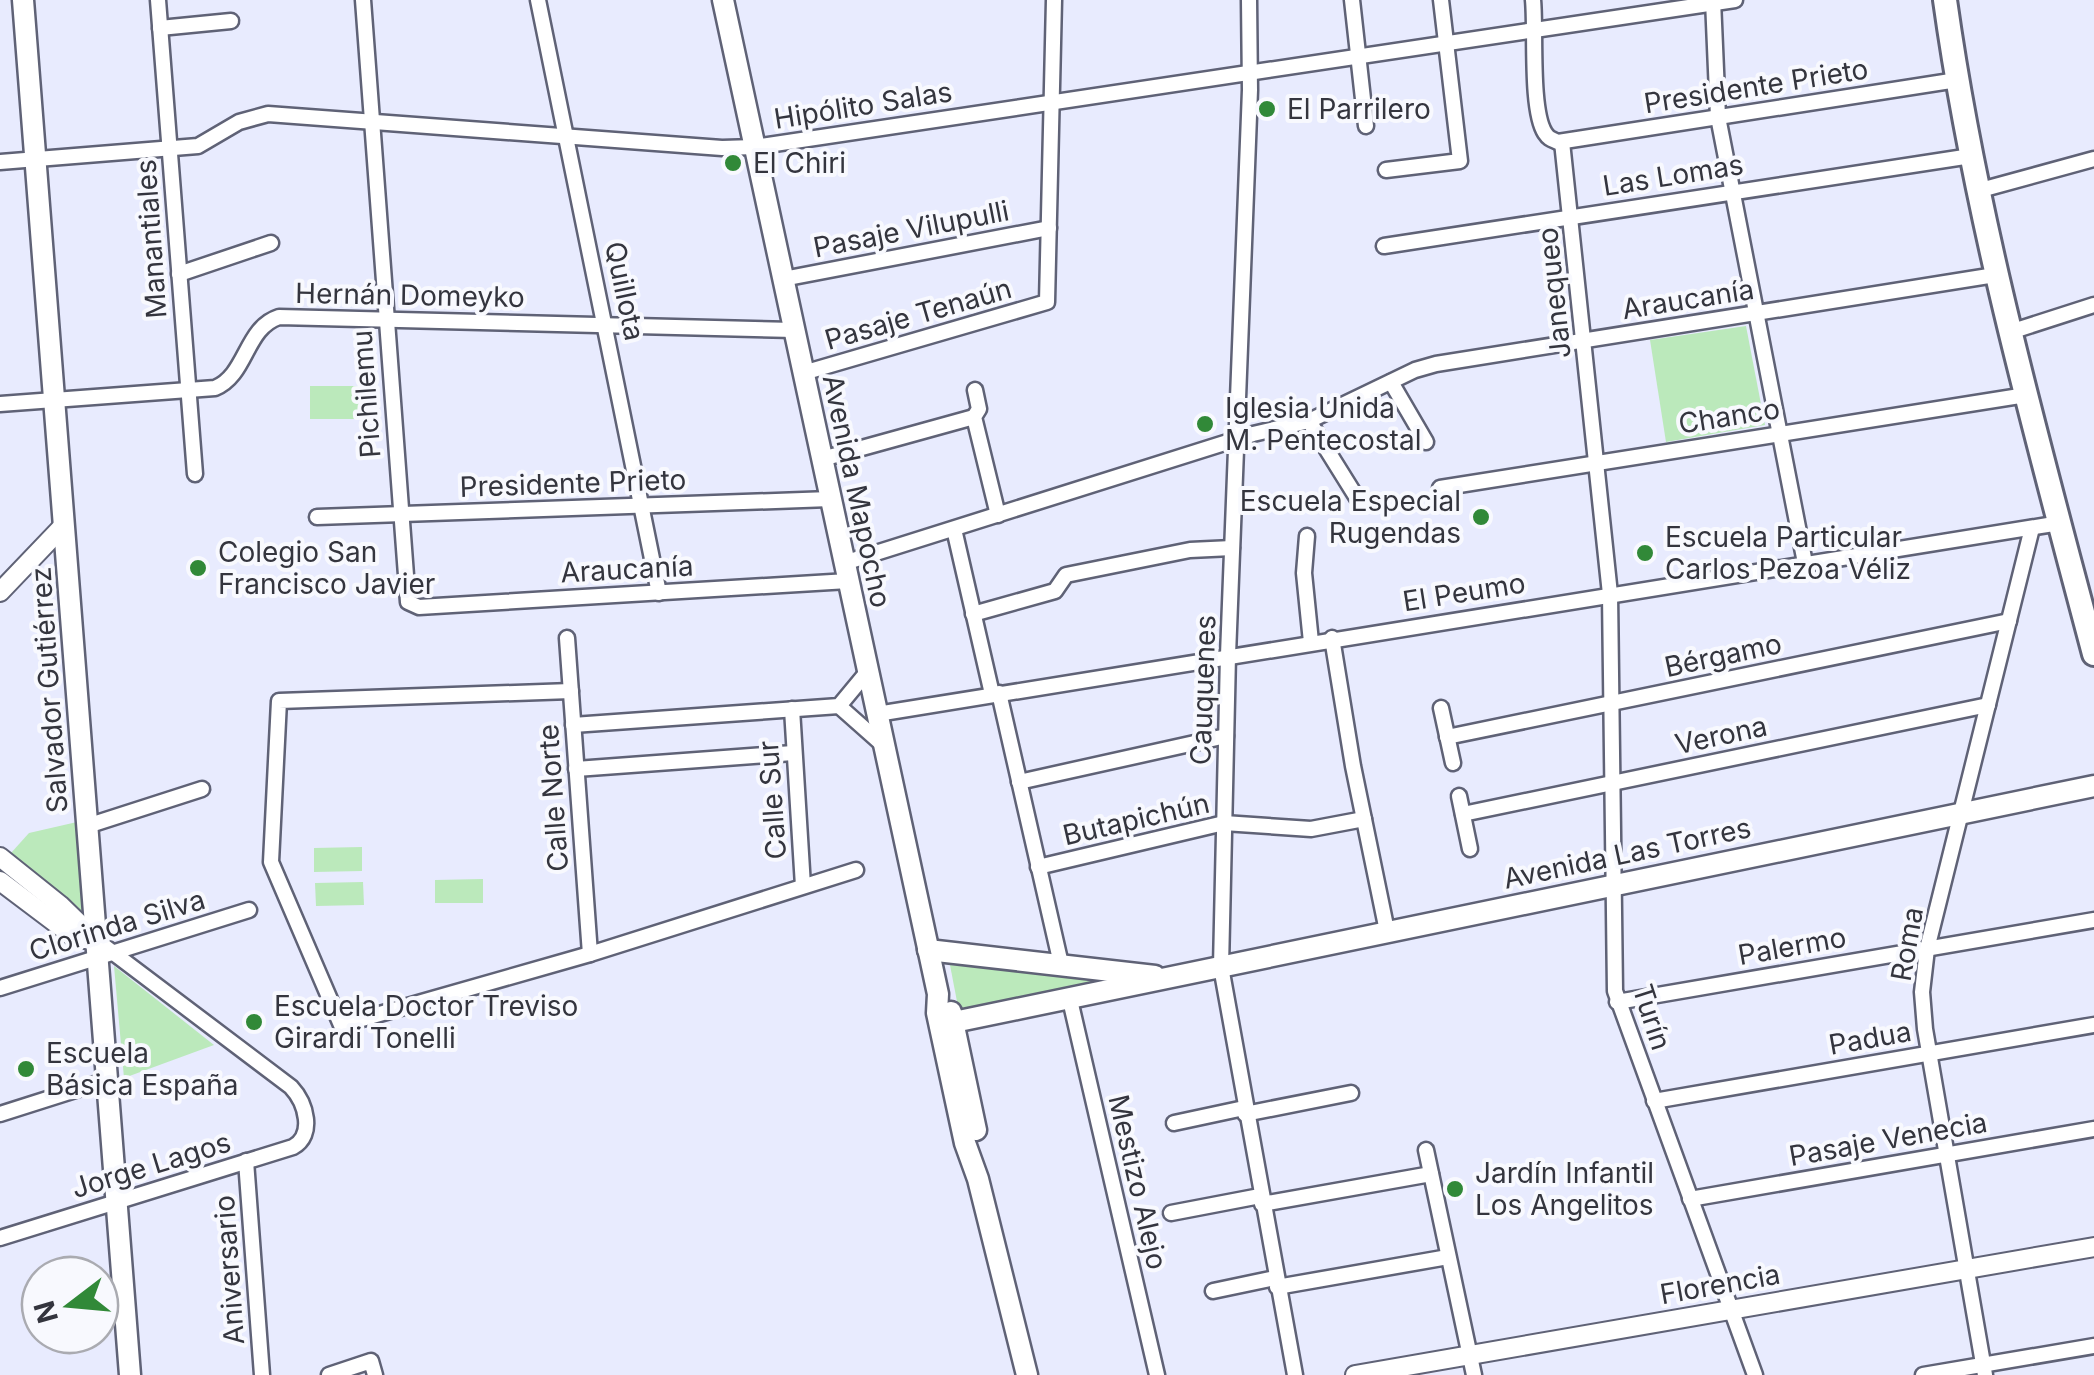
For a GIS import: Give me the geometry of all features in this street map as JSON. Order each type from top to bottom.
[{"type":"main road","name":"Salvador Gutiérrez","points":[[23,0],[87,826],[102,949],[107,1080],[130,1375]]},
{"type":"main road","name":"Avenida Mapocho","points":[[723,0],[938,994],[937,1013],[965,1143],[978,1179],[1026,1375]]},
{"type":"main road","points":[[1945,0],[1970,156],[1995,275],[2092,639]]},
{"type":"main road","points":[[2050,795],[2094,773]]},
{"type":"main road","name":"Avenida Las Torres","points":[[954,1022],[2094,786]]},
{"type":"main road","name":"Avenida Las Torres","points":[[928,950],[1172,978]]},
{"type":"main road","name":"Avenida Mapocho","points":[[938,994],[954,1022],[979,1147],[978,1179]]},
{"type":"street","name":"Manantiales","points":[[158,0],[195,474]]},
{"type":"street","name":"Pichilemu","points":[[363,0],[406,596],[410,604]]},
{"type":"street","name":"Quillota","points":[[538,0],[659,592]]},
{"type":"street","points":[[1049,228],[1054,0]]},
{"type":"street","name":"Cauquenes","points":[[1249,0],[1221,967],[1295,1375]]},
{"type":"street","points":[[1352,0],[1366,126]]},
{"type":"street","points":[[1386,170],[1460,161],[1440,0]]},
{"type":"street","name":"Janequeo","points":[[1532,0],[1532,46],[1542,126],[1549,138],[1562,142],[1610,594]]},
{"type":"street","name":"Hipólito Salas","points":[[0,162],[206,143],[239,122],[268,114],[722,148],[754,147],[1736,0]]},
{"type":"street","points":[[1713,2],[1718,117],[1805,563]]},
{"type":"street","points":[[160,28],[231,21]]},
{"type":"street","name":"Presidente Prieto","points":[[1562,142],[1957,80]]},
{"type":"street","name":"Las Lomas","points":[[1384,246],[1970,156]]},
{"type":"street","points":[[1977,191],[2094,159]]},
{"type":"street","name":"Pasaje Vilupulli","points":[[783,279],[1049,228]]},
{"type":"street","name":"Pasaje Tenaún","points":[[803,373],[1047,302],[1049,228]]},
{"type":"street","points":[[179,274],[271,242]]},
{"type":"street","name":"Araucanía","points":[[410,604],[419,607],[659,592],[846,572],[954,529],[1236,439],[1308,420],[1436,364],[1995,275]]},
{"type":"street","points":[[2010,332],[2094,305]]},
{"type":"street","name":"Hernán Domeyko","points":[[0,404],[215,388],[228,380],[258,332],[272,319],[287,316],[794,330]]},
{"type":"street","points":[[1391,382],[1426,442]]},
{"type":"street","points":[[822,459],[974,417],[979,412],[974,390]]},
{"type":"street","name":"Chanco","points":[[1440,488],[2026,395]]},
{"type":"street","points":[[974,417],[998,515]]},
{"type":"street","points":[[1308,420],[1357,498]]},
{"type":"street","name":"Presidente Prieto","points":[[317,518],[830,498]]},
{"type":"street","name":"El Peumo","points":[[877,714],[2060,523]]},
{"type":"street","points":[[0,592],[64,525]]},
{"type":"street","name":"Roma","points":[[1984,1370],[1922,992],[1927,948],[2032,528]]},
{"type":"street","points":[[954,529],[1061,964]]},
{"type":"street","points":[[1307,536],[1304,572],[1311,642]]},
{"type":"street","points":[[974,614],[1055,591],[1066,575],[1190,550],[1232,548]]},
{"type":"street","name":"Turín","points":[[1610,594],[1613,972],[1618,1002],[1754,1375]]},
{"type":"street","name":"Bérgamo","points":[[1447,738],[2009,621]]},
{"type":"street","name":"Calle Norte","points":[[567,638],[590,954]]},
{"type":"street","points":[[1332,638],[1388,932]]},
{"type":"street","points":[[573,725],[839,706],[868,671]]},
{"type":"street","points":[[571,691],[279,702],[271,862],[340,1024],[590,954],[856,870]]},
{"type":"street","name":"Verona","points":[[1463,814],[1988,705]]},
{"type":"street","points":[[839,706],[884,745]]},
{"type":"street","points":[[1441,708],[1452,763]]},
{"type":"street","name":"Calle Sur","points":[[792,710],[802,886]]},
{"type":"street","points":[[1019,782],[1226,736]]},
{"type":"street","points":[[576,769],[793,752]]},
{"type":"street","points":[[87,826],[202,789]]},
{"type":"street","points":[[1459,796],[1470,849]]},
{"type":"street","name":"Butapichún","points":[[1038,866],[1224,823],[1311,829],[1364,819]]},
{"type":"street","points":[[0,857],[60,905],[102,949]]},
{"type":"street","points":[[0,881],[76,938],[102,949]]},
{"type":"street","name":"Clorinda Silva","points":[[0,988],[102,949],[249,910]]},
{"type":"street","name":"Palermo","points":[[1618,1002],[2094,920]]},
{"type":"street","name":"Jorge Lagos","points":[[0,1238],[298,1144],[305,1137],[301,1100],[292,1087],[102,949]]},
{"type":"street","name":"Mestizo Alejo","points":[[1070,1000],[1158,1375]]},
{"type":"street","name":"Padua","points":[[1654,1101],[2094,1025]]},
{"type":"street","points":[[0,1114],[107,1080]]},
{"type":"street","points":[[1174,1123],[1351,1093]]},
{"type":"street","name":"Pasaje Venecia","points":[[1690,1198],[2094,1129]]},
{"type":"street","points":[[1426,1150],[1474,1375]]},
{"type":"street","name":"Aniversario","points":[[246,1161],[262,1375]]},
{"type":"street","points":[[1171,1213],[1431,1174]]},
{"type":"street","name":"Florencia","points":[[1354,1375],[2094,1247]]},
{"type":"street","points":[[1213,1291],[1448,1257]]},
{"type":"street","points":[[1923,1375],[1984,1370],[2094,1346]]},
{"type":"street","points":[[330,1375],[371,1361],[376,1375]]},
{"type":"green space","points":[[1746,326],[1765,425],[1666,442],[1650,340]]},
{"type":"green space","points":[[310,386],[365,386],[365,419],[310,419]]},
{"type":"green space","points":[[77,822],[85,917],[11,853],[29,833]]},
{"type":"green space","points":[[362,847],[362,871],[314,872],[314,848]]},
{"type":"green space","points":[[483,879],[483,903],[435,903],[435,880]]},
{"type":"green space","points":[[363,882],[364,905],[316,906],[315,883]]},
{"type":"green space","points":[[950,965],[1128,979],[959,1012]]},
{"type":"green space","points":[[114,966],[214,1045],[124,1078]]},
{"type":"place","name":"El Parrilero","points":[[1267,109]]},
{"type":"place","name":"El Chiri","points":[[733,163]]},
{"type":"place","name":"Iglesia Unida M. Pentecostal","points":[[1205,424]]},
{"type":"place","name":"Escuela Especial Rugendas","points":[[1481,517]]},
{"type":"place","name":"Escuela Particular Carlos Pezoa Véliz","points":[[1645,553]]},
{"type":"place","name":"Colegio San Francisco Javier","points":[[198,568]]},
{"type":"place","name":"Escuela Doctor Treviso Girardi Tonelli","points":[[254,1022]]},
{"type":"place","name":"Escuela Básica España","points":[[26,1069]]},
{"type":"place","name":"Jardín Infantil Los Angelitos","points":[[1455,1189]]}]
